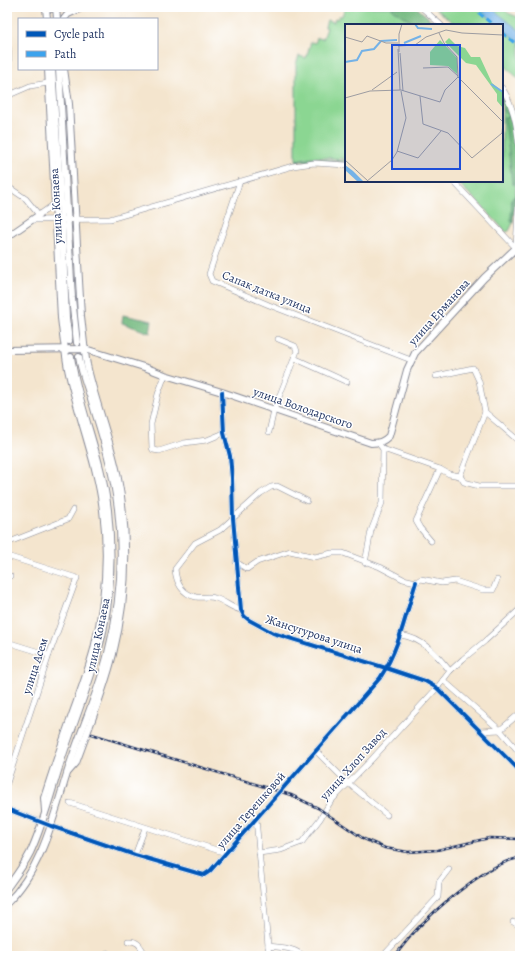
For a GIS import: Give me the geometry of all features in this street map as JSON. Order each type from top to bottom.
[{"type":"main road","points":[[47,18],[46,8],[87,7]]},
{"type":"main road","points":[[65,18],[73,11],[87,7]]},
{"type":"main road","points":[[56,8],[57,18]]},
{"type":"main road","points":[[45,812],[44,798],[94,650],[100,623],[106,568],[106,540],[103,510],[97,476],[73,389],[65,349],[61,318],[62,220],[56,203],[48,70]]},
{"type":"main road","name":"улица Конаева","points":[[52,70],[62,220],[72,298],[76,346]]},
{"type":"main road","name":"улица Конаева","points":[[59,70],[62,220],[66,318],[69,342]]},
{"type":"main road","name":"улица Конаева","points":[[64,70],[69,104],[76,202],[81,316],[85,349],[92,384],[117,472],[123,507],[125,539],[123,601],[113,655],[76,763],[68,772]]},
{"type":"main road","points":[[7,237],[40,215]]},
{"type":"main road","points":[[518,249],[520,260]]},
{"type":"main road","name":"улица Ерманова","points":[[378,443],[389,436],[411,360],[416,353],[484,278],[518,249]]},
{"type":"main road","name":"улица Володарского","points":[[7,350],[65,349],[76,346],[222,392],[371,443],[378,443]]},
{"type":"main road","name":"улица Конаева","points":[[7,888],[30,853],[42,822],[64,752],[99,651],[111,568],[111,539],[108,509],[102,475],[71,357]]},
{"type":"main road","name":"улица Конаева","points":[[7,903],[20,888],[33,867],[51,826],[108,653],[119,594],[120,539],[118,508],[112,473],[79,357]]},
{"type":"street","points":[[421,7],[440,24]]},
{"type":"street","points":[[7,32],[9,59]]},
{"type":"street","points":[[7,96],[30,86],[48,83]]},
{"type":"street","points":[[503,90],[512,112],[517,133],[520,159]]},
{"type":"street","points":[[32,220],[110,219],[303,164],[345,164]]},
{"type":"street","points":[[518,249],[520,173]]},
{"type":"street","name":"Сапак датка улица","points":[[240,181],[209,274],[212,281],[276,308],[411,360]]},
{"type":"street","points":[[454,182],[518,249]]},
{"type":"street","points":[[7,186],[26,199],[40,215],[56,203]]},
{"type":"street","points":[[269,432],[274,410],[297,351],[296,346],[278,339]]},
{"type":"street","points":[[294,358],[347,382]]},
{"type":"street","points":[[436,376],[473,368],[479,381],[485,412],[460,476]]},
{"type":"street","points":[[165,375],[158,394],[151,424],[153,450],[159,451],[184,443],[207,440],[224,433]]},
{"type":"street","points":[[222,392],[224,433],[230,456],[232,478],[234,518],[236,562],[241,610],[229,606],[214,597],[196,597],[185,592],[179,585],[174,569],[195,543],[220,530],[234,518],[261,493],[274,486],[307,501]]},
{"type":"street","points":[[485,412],[520,442]]},
{"type":"street","points":[[378,443],[383,449],[440,469],[448,474],[460,476],[464,482],[479,486],[520,486]]},
{"type":"street","points":[[365,562],[371,531],[382,503],[383,449]]},
{"type":"street","points":[[432,540],[420,528],[416,521],[440,469]]},
{"type":"street","points":[[7,544],[68,519],[73,510]]},
{"type":"street","points":[[236,562],[247,569],[257,562],[290,551],[315,557],[332,553],[342,553],[380,567],[403,580],[416,582],[422,578],[442,583],[455,581],[486,591],[493,590],[497,580]]},
{"type":"street","name":"улица Асем","points":[[7,556],[77,578],[49,655],[7,783]]},
{"type":"street","name":"улица Терешковой","points":[[7,809],[135,855],[204,875],[210,872],[380,678],[400,636],[416,582]]},
{"type":"street","name":"улица Хлоп Завод","points":[[259,853],[282,850],[302,842],[320,819],[331,801],[437,688],[450,671],[520,609]]},
{"type":"street","name":"Жансугурова улица","points":[[241,610],[248,620],[273,633],[425,681],[437,688],[520,771]]},
{"type":"street","points":[[400,636],[413,639],[426,645],[450,671]]},
{"type":"street","points":[[7,642],[49,655]]},
{"type":"street","points":[[443,680],[500,730],[520,753]]},
{"type":"street","points":[[480,731],[500,730],[520,713]]},
{"type":"street","points":[[316,751],[348,783],[387,815]]},
{"type":"street","points":[[70,803],[226,853]]},
{"type":"street","points":[[256,819],[269,956]]},
{"type":"street","points":[[135,855],[145,828]]},
{"type":"street","points":[[383,956],[438,897],[439,882],[449,869]]},
{"type":"street","points":[[513,922],[520,926]]},
{"type":"street","points":[[128,941],[137,942],[146,956]]},
{"type":"street","points":[[268,946],[292,949],[299,952],[303,956]]},
{"type":"green space","points":[[345,7],[416,7],[436,24],[345,24],[345,159],[311,157],[296,160],[296,64],[299,56],[306,58],[311,42],[315,43],[317,38],[323,39],[327,28],[325,27],[327,20],[334,22],[335,18],[338,19],[339,16],[342,16]]},
{"type":"green space","points":[[392,7],[416,7],[436,24],[414,24],[392,9]]},
{"type":"green space","points":[[434,7],[502,7],[508,13],[520,18],[520,80],[503,64],[503,24],[455,24]]},
{"type":"green space","points":[[503,99],[509,111],[516,143],[516,192],[513,223],[509,231],[506,232],[457,182],[462,185],[463,183],[462,182],[503,182]]},
{"type":"green space","points":[[503,99],[510,114],[506,114],[503,111]]},
{"type":"green space","points":[[510,116],[517,159],[514,185],[512,183],[504,117]]},
{"type":"green space","points":[[309,159],[345,162],[296,161]]},
{"type":"green space","points":[[515,196],[513,223],[511,221],[512,198]]},
{"type":"green space","points":[[123,315],[152,321],[150,333],[122,323]]},
{"type":"water","points":[[477,7],[490,7],[520,31],[520,43],[503,29],[503,24],[497,24]]},
{"type":"railway","points":[[92,734],[291,795],[318,808],[364,839],[385,848],[408,852],[437,850],[489,838],[520,839]]},
{"type":"railway","points":[[395,956],[421,925],[457,893],[483,874],[497,866],[520,858]]},
{"type":"railway","points":[[513,956],[520,953]]},
{"type":"marked path","points":[[472,7],[492,24]]},
{"type":"marked path","points":[[503,34],[520,47]]},
{"type":"cycle path","points":[[222,392],[224,433],[230,456],[232,478],[233,518],[241,610],[244,616],[273,633],[425,681],[437,688],[520,771]]},
{"type":"cycle path","points":[[7,809],[135,855],[204,875],[210,871],[380,678],[387,667],[397,643],[416,582]]}]
